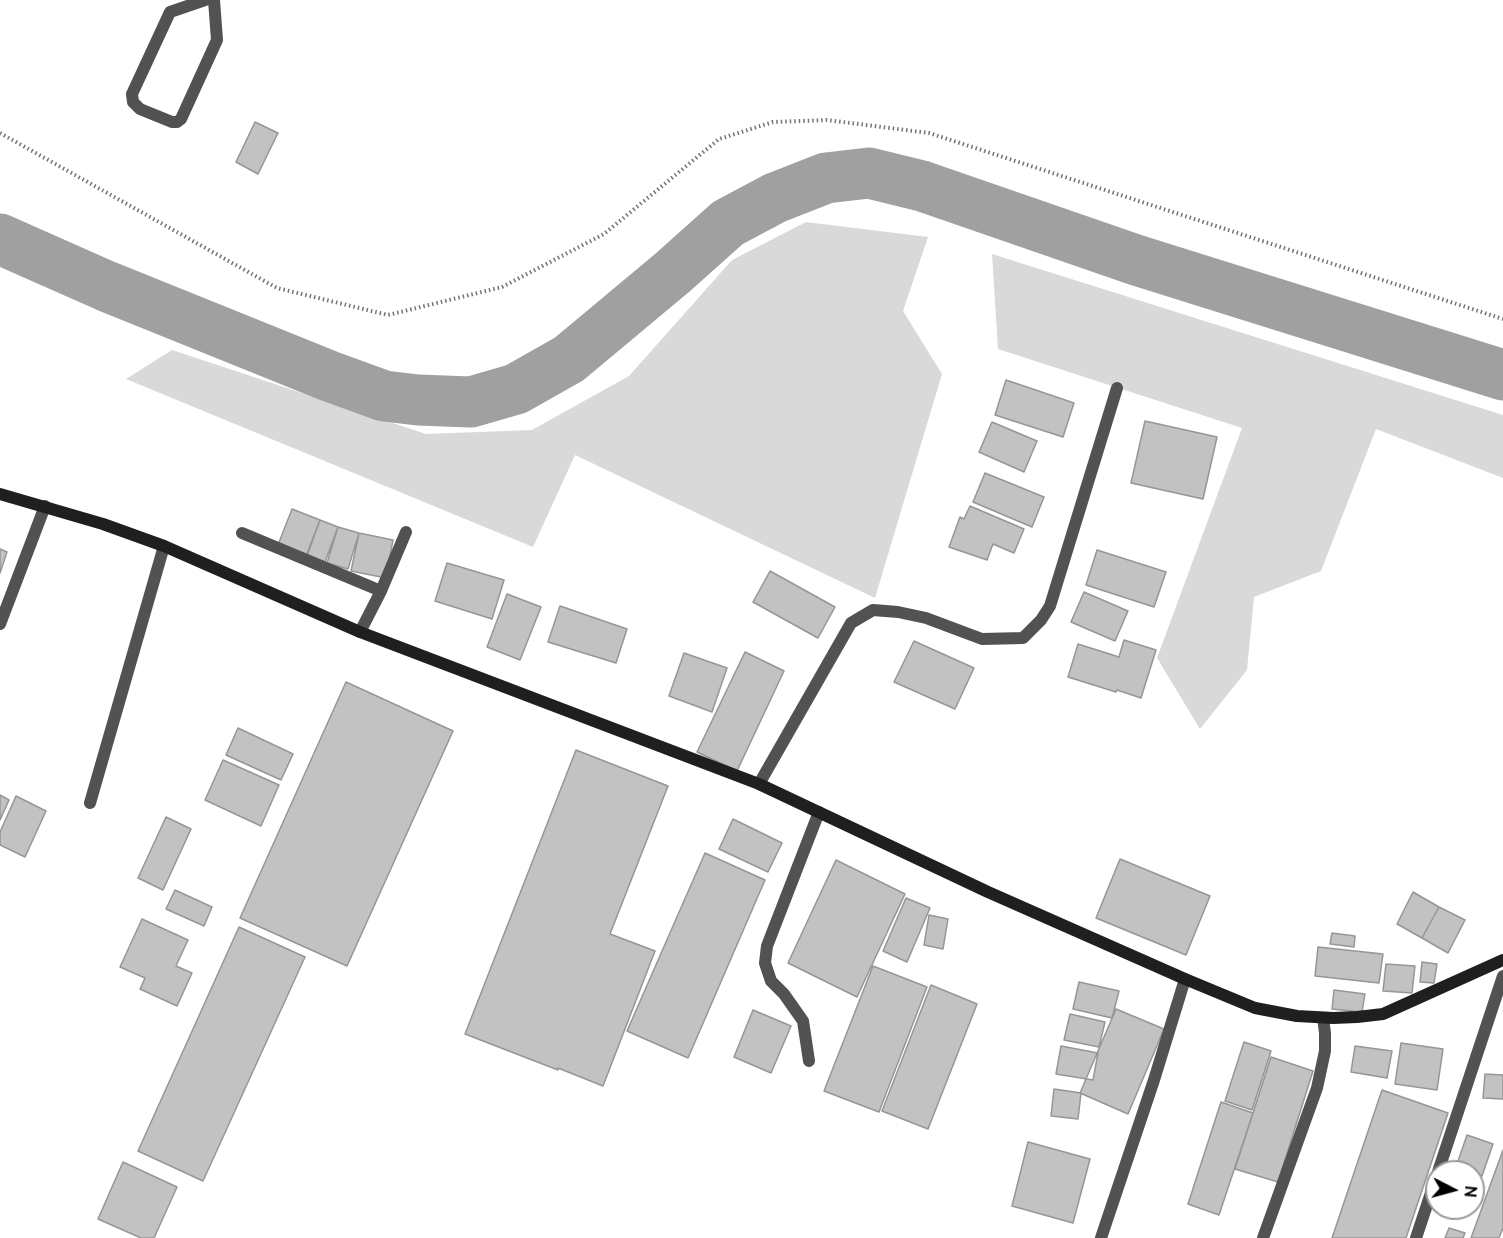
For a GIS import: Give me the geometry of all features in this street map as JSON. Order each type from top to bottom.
[{"type":"street","points":[[205,0],[170,12],[132,94],[133,102],[140,109],[172,122],[181,119],[217,40],[214,0]]},
{"type":"street","points":[[759,784],[851,623],[873,610],[926,618],[982,639],[1023,638],[1041,620],[1050,606],[1117,388]]},
{"type":"street","points":[[0,494],[103,524],[164,546],[360,632],[759,784],[988,892],[1185,980],[1255,1008],[1297,1016],[1323,1018],[1383,1014],[1503,960]]},
{"type":"street","points":[[0,624],[45,506]]},
{"type":"street","points":[[360,632],[381,591],[405,532]]},
{"type":"street","points":[[243,533],[381,591]]},
{"type":"street","points":[[90,803],[164,546]]},
{"type":"street","points":[[809,1061],[802,1021],[784,994],[771,981],[765,963],[767,946],[819,812]]},
{"type":"street","points":[[1443,1160],[1503,976]]},
{"type":"street","points":[[1101,1238],[1185,980]]},
{"type":"street","points":[[1263,1238],[1317,1088],[1325,1051],[1323,1018]]},
{"type":"street","points":[[1416,1238],[1425,1212]]},
{"type":"path","points":[[0,133],[277,288],[388,315],[502,287],[603,234],[719,139],[773,122],[827,120],[930,133],[1503,319]]},
{"type":"shaded area","points":[[806,222],[928,237],[903,311],[942,374],[875,598],[575,455],[533,547],[126,379],[172,350],[426,434],[532,430],[629,376],[732,260]]},
{"type":"shaded area","points":[[992,254],[1503,415],[1503,478],[1376,429],[1321,571],[1254,597],[1247,670],[1200,729],[1157,658],[1242,428],[998,349]]},
{"type":"building","points":[[255,122],[278,133],[258,174],[236,162]]},
{"type":"building","points":[[1006,380],[1074,403],[1063,437],[995,415]]},
{"type":"building","points":[[1145,421],[1217,437],[1203,499],[1131,483]]},
{"type":"building","points":[[992,422],[1037,441],[1024,472],[979,452]]},
{"type":"building","points":[[985,473],[1044,497],[1032,527],[973,502]]},
{"type":"building","points":[[970,506],[1024,529],[1014,553],[993,544],[987,560],[949,547],[960,517],[964,519]]},
{"type":"building","points":[[292,509],[320,520],[306,556],[278,545]]},
{"type":"building","points":[[320,520],[338,527],[325,562],[307,556]]},
{"type":"building","points":[[338,527],[359,533],[348,569],[327,563]]},
{"type":"building","points":[[359,533],[393,540],[386,578],[351,571]]},
{"type":"building","points":[[0,549],[7,552],[0,573]]},
{"type":"building","points":[[1097,550],[1166,572],[1154,607],[1086,585]]},
{"type":"building","points":[[447,563],[504,580],[492,619],[435,601]]},
{"type":"building","points":[[770,571],[835,607],[818,638],[753,602]]},
{"type":"building","points":[[1084,592],[1128,611],[1115,641],[1071,622]]},
{"type":"building","points":[[507,594],[541,607],[520,660],[487,647]]},
{"type":"building","points":[[560,606],[627,629],[616,663],[548,642]]},
{"type":"building","points":[[1124,640],[1156,650],[1141,698],[1068,677],[1078,644],[1119,657]]},
{"type":"building","points":[[914,641],[974,668],[955,709],[894,682]]},
{"type":"building","points":[[745,652],[784,671],[737,771],[697,752]]},
{"type":"building","points":[[684,653],[727,668],[712,712],[669,696]]},
{"type":"building","points":[[346,682],[453,731],[347,966],[240,918]]},
{"type":"building","points":[[238,728],[293,754],[281,780],[226,755]]},
{"type":"building","points":[[576,750],[668,786],[610,934],[655,951],[603,1086],[465,1034]]},
{"type":"building","points":[[223,760],[279,785],[261,826],[205,800]]},
{"type":"building","points":[[0,795],[9,800],[0,820]]},
{"type":"building","points":[[16,796],[46,811],[25,857],[0,845],[0,832]]},
{"type":"building","points":[[166,817],[191,829],[163,890],[138,878]]},
{"type":"building","points":[[733,819],[782,843],[768,872],[719,849]]},
{"type":"building","points":[[705,853],[765,880],[688,1058],[627,1031]]},
{"type":"building","points":[[1120,859],[1210,896],[1186,955],[1096,918]]},
{"type":"building","points":[[836,860],[905,894],[857,997],[788,963]]},
{"type":"building","points":[[175,890],[212,907],[204,926],[166,909]]},
{"type":"building","points":[[1413,892],[1439,907],[1422,938],[1397,924]]},
{"type":"building","points":[[906,898],[930,908],[907,962],[883,951]]},
{"type":"building","points":[[1439,907],[1465,920],[1448,953],[1422,938]]},
{"type":"building","points":[[929,915],[948,919],[943,949],[924,945]]},
{"type":"building","points":[[142,919],[188,940],[176,966],[192,973],[177,1006],[140,989],[145,978],[120,967]]},
{"type":"building","points":[[239,927],[305,957],[203,1181],[138,1151]]},
{"type":"building","points":[[1332,933],[1355,936],[1354,947],[1330,944]]},
{"type":"building","points":[[1318,947],[1383,954],[1379,983],[1315,976]]},
{"type":"building","points":[[1422,962],[1437,964],[1434,983],[1420,982]]},
{"type":"building","points":[[1386,964],[1415,966],[1412,993],[1383,991]]},
{"type":"building","points":[[873,966],[927,987],[879,1112],[824,1091]]},
{"type":"building","points":[[1079,982],[1119,991],[1112,1018],[1073,1009]]},
{"type":"building","points":[[931,985],[977,1004],[928,1129],[882,1111]]},
{"type":"building","points":[[1334,990],[1365,994],[1362,1012],[1332,1009]]},
{"type":"building","points":[[1116,1009],[1164,1029],[1128,1114],[1080,1093]]},
{"type":"building","points":[[753,1010],[791,1026],[771,1073],[734,1057]]},
{"type":"building","points":[[1070,1014],[1105,1022],[1099,1047],[1064,1040]]},
{"type":"building","points":[[1244,1042],[1271,1051],[1252,1110],[1225,1101]]},
{"type":"building","points":[[1401,1043],[1443,1049],[1437,1090],[1395,1084]]},
{"type":"building","points":[[1061,1046],[1098,1053],[1093,1080],[1056,1074]]},
{"type":"building","points":[[1355,1046],[1392,1051],[1387,1078],[1351,1072]]},
{"type":"building","points":[[1271,1057],[1313,1071],[1278,1182],[1235,1169]]},
{"type":"building","points":[[1485,1074],[1503,1075],[1503,1099],[1483,1098]]},
{"type":"building","points":[[1054,1089],[1081,1093],[1078,1119],[1051,1116]]},
{"type":"building","points":[[1382,1090],[1448,1113],[1432,1160],[1425,1160],[1425,1181],[1406,1238],[1332,1238]]},
{"type":"building","points":[[1221,1102],[1253,1113],[1219,1215],[1188,1204]]},
{"type":"building","points":[[1467,1135],[1493,1144],[1485,1167],[1485,1160],[1458,1160]]},
{"type":"building","points":[[1028,1142],[1090,1159],[1073,1223],[1012,1206]]},
{"type":"building","points":[[1503,1150],[1503,1228],[1499,1238],[1471,1238],[1478,1220],[1485,1220],[1485,1200]]},
{"type":"building","points":[[123,1162],[177,1187],[154,1238],[141,1238],[98,1219]]},
{"type":"building","points":[[1449,1228],[1465,1233],[1463,1238],[1445,1238]]},
{"type":"waterway","points":[[0,239],[106,286],[384,396],[471,402],[516,389],[569,359],[728,223],[775,198],[826,178],[869,173],[922,186],[1136,260],[1503,375]]}]
